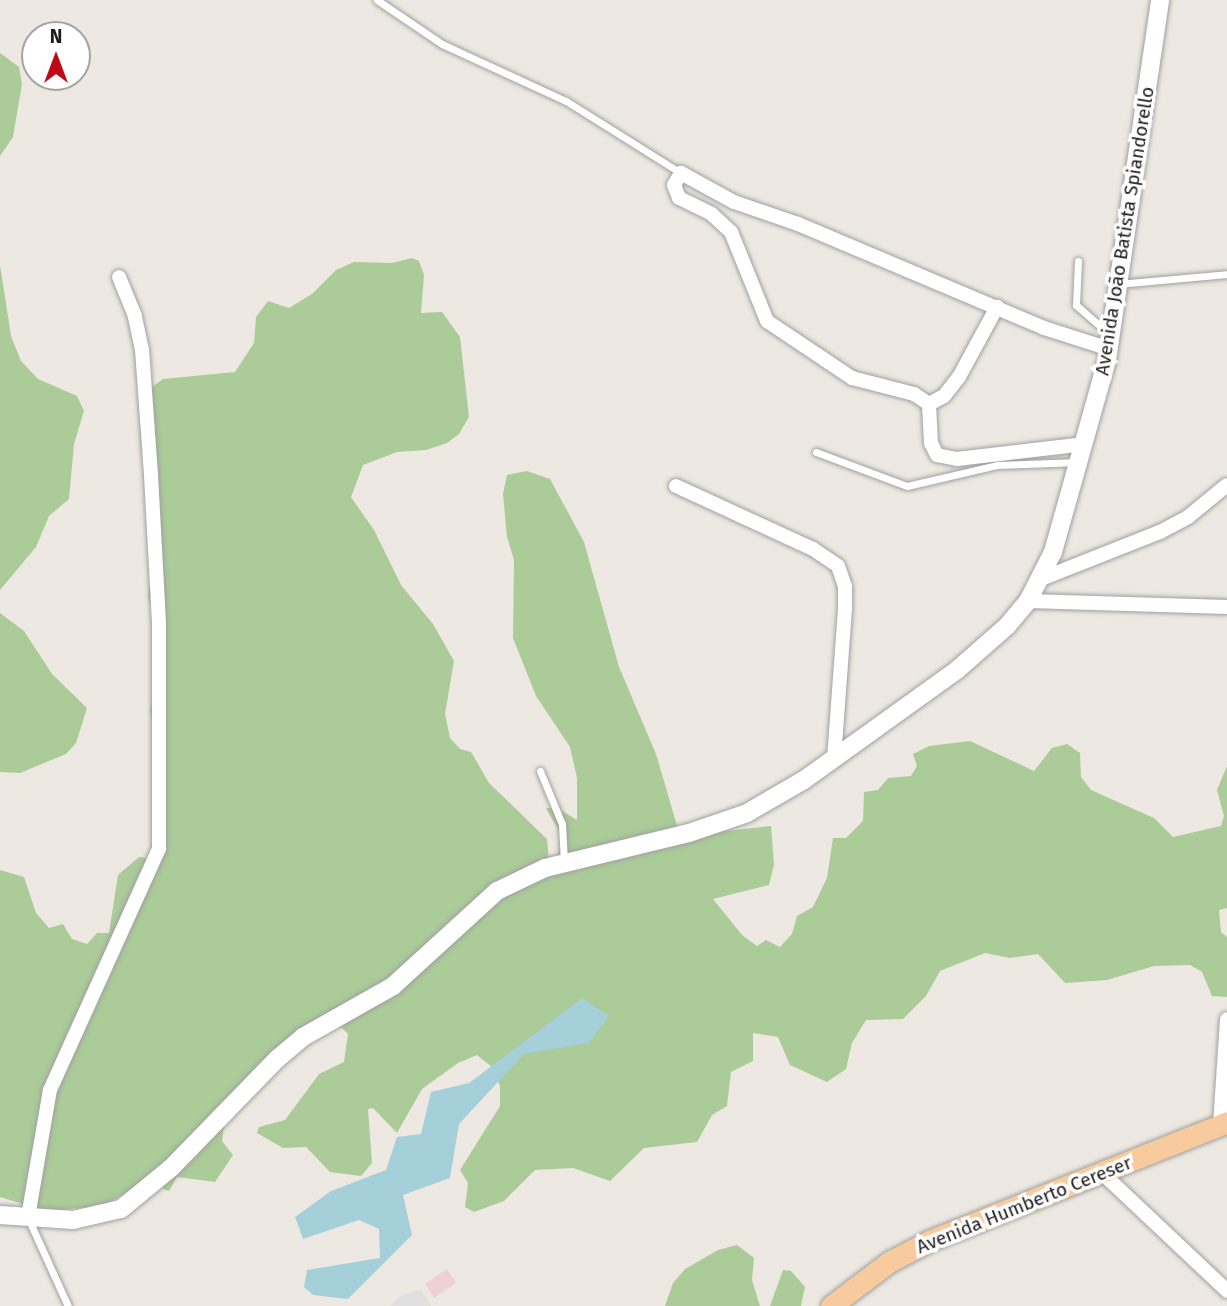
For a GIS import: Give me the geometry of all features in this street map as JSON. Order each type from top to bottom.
[{"type":"main road","name":"Avenida Humberto Cereser","points":[[831,1306],[890,1262],[931,1240],[1224,1123]]},
{"type":"street","name":"Avenida João Batista Spiandorello","points":[[0,1214],[73,1220],[121,1209],[171,1168],[303,1037],[393,986],[497,891],[564,863],[718,824],[775,797],[957,670],[1028,601],[1041,579],[1080,462],[1111,342],[1160,0]]},
{"type":"street","points":[[929,404],[903,390],[852,378],[767,321],[731,232],[712,214],[674,193],[681,173],[734,202],[997,307],[1111,342]]},
{"type":"street","points":[[28,1217],[50,1090],[159,849],[160,685],[152,487],[142,350],[135,316],[119,278]]},
{"type":"street","points":[[929,404],[944,396],[959,377],[997,307]]},
{"type":"street","points":[[929,404],[932,450],[946,458],[1085,444]]},
{"type":"street","points":[[1041,579],[1160,532],[1188,517],[1227,485]]},
{"type":"street","points":[[676,486],[813,549],[838,566],[845,586],[845,620],[834,758]]},
{"type":"street","points":[[1028,601],[1227,607]]},
{"type":"street","points":[[1224,1123],[1227,1019]]},
{"type":"street","points":[[1102,1173],[1227,1290]]},
{"type":"lane","points":[[377,0],[410,26],[566,101],[681,173]]},
{"type":"lane","points":[[1078,261],[1076,305],[1111,342]]},
{"type":"lane","points":[[1118,284],[1227,274]]},
{"type":"lane","points":[[816,452],[875,478],[907,486],[997,465],[1080,462]]},
{"type":"lane","points":[[540,771],[562,824],[564,863]]},
{"type":"lane","points":[[28,1217],[68,1306]]},
{"type":"shaded area","points":[[447,1269],[456,1283],[434,1298],[425,1284]]},
{"type":"shaded area","points":[[421,1289],[431,1306],[390,1306],[402,1295]]},
{"type":"green space","points":[[0,53],[19,67],[21,90],[13,137],[0,156]]},
{"type":"green space","points":[[412,258],[419,261],[424,275],[421,313],[442,312],[460,337],[469,417],[459,434],[447,443],[426,450],[397,452],[363,465],[351,497],[374,530],[401,585],[433,624],[454,661],[445,714],[450,738],[460,749],[471,752],[489,783],[547,839],[549,862],[557,856],[563,838],[546,808],[559,809],[577,820],[577,778],[570,747],[536,696],[513,638],[514,560],[507,537],[503,494],[507,475],[527,471],[550,479],[584,542],[619,667],[656,754],[678,829],[699,834],[771,826],[774,865],[769,885],[713,899],[742,935],[757,946],[766,940],[780,947],[792,934],[797,916],[813,907],[827,878],[833,838],[846,838],[863,821],[864,792],[878,790],[888,778],[911,776],[917,766],[913,754],[929,746],[970,741],[1034,771],[1052,748],[1067,744],[1080,753],[1081,777],[1091,790],[1154,818],[1173,837],[1221,826],[1224,816],[1217,790],[1227,766],[1227,908],[1219,910],[1221,932],[1227,937],[1227,997],[1212,996],[1202,972],[1190,965],[1154,966],[1107,980],[1065,983],[1038,954],[1010,958],[985,953],[940,971],[926,996],[903,1019],[866,1020],[852,1043],[846,1069],[827,1082],[790,1065],[778,1037],[753,1033],[753,1061],[731,1072],[727,1106],[712,1115],[697,1142],[644,1148],[610,1181],[573,1168],[535,1170],[504,1201],[474,1212],[465,1207],[468,1183],[460,1170],[500,1106],[500,1086],[492,1067],[477,1055],[458,1063],[422,1089],[397,1133],[373,1108],[368,1109],[372,1163],[361,1176],[330,1172],[306,1147],[283,1148],[257,1133],[259,1127],[285,1120],[319,1074],[344,1062],[348,1034],[341,1027],[301,1035],[226,1112],[222,1141],[233,1155],[215,1182],[177,1177],[169,1191],[145,1182],[103,1206],[46,1211],[0,1197],[0,870],[24,877],[36,913],[49,928],[63,924],[72,939],[87,944],[97,933],[109,933],[118,875],[139,857],[156,859],[158,759],[150,710],[163,642],[148,597],[152,558],[140,432],[149,389],[163,379],[235,372],[254,343],[256,317],[268,301],[289,308],[312,294],[336,270],[354,262],[392,263]]},
{"type":"green space","points":[[0,265],[11,336],[21,361],[38,379],[77,396],[84,411],[74,444],[69,499],[49,516],[36,547],[0,590]]},
{"type":"green space","points":[[0,613],[24,631],[52,674],[87,708],[76,743],[66,754],[20,773],[0,772]]},
{"type":"green space","points":[[737,1245],[754,1258],[752,1280],[760,1306],[665,1306],[673,1283],[685,1269],[718,1250]]},
{"type":"green space","points":[[783,1270],[791,1271],[805,1287],[801,1306],[770,1306]]},
{"type":"water","points":[[582,998],[609,1016],[589,1043],[524,1054],[459,1124],[450,1178],[403,1195],[412,1235],[348,1299],[313,1295],[304,1287],[307,1270],[380,1258],[379,1229],[359,1220],[303,1239],[295,1217],[331,1191],[386,1170],[397,1137],[421,1134],[431,1092],[469,1083]]}]
